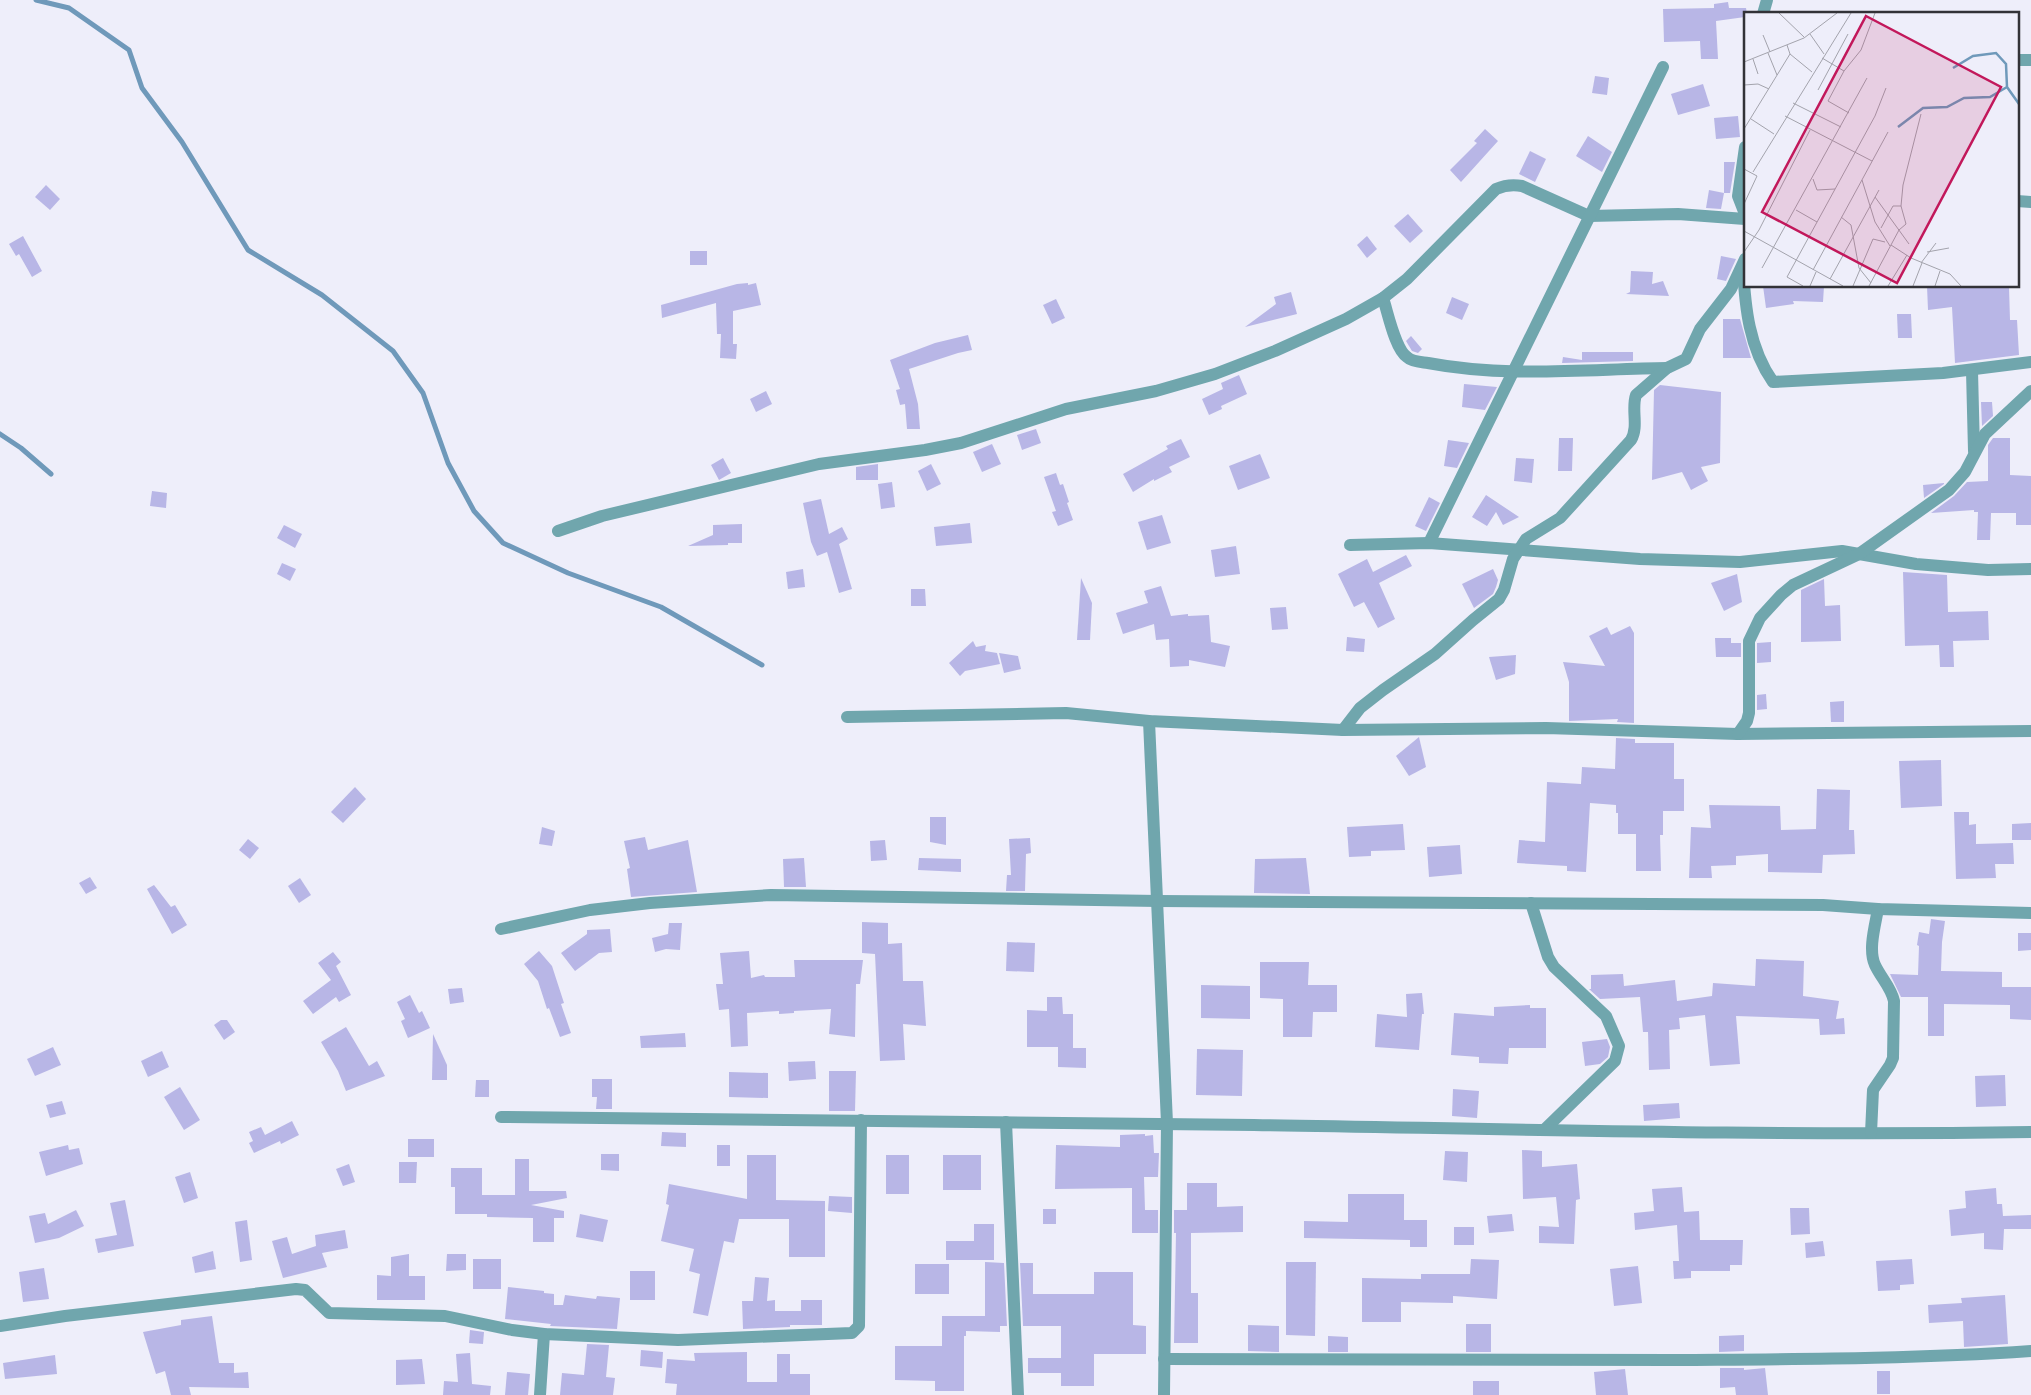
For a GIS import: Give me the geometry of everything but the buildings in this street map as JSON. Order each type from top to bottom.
[{"type":"street","points":[[2018,60],[2031,60]]},
{"type":"street","points":[[1429,543],[1662,67]]},
{"type":"street","points":[[1744,153],[1738,202],[1744,212]]},
{"type":"street","points":[[558,532],[602,516],[819,464],[925,450],[961,443],[1066,409],[1156,391],[1215,374],[1275,351],[1346,319],[1383,298],[1414,272],[1496,189],[1511,184],[1522,186],[1589,216],[1678,214],[1744,219]]},
{"type":"street","points":[[2018,201],[2031,202]]},
{"type":"street","points":[[1343,730],[1360,708],[1435,654],[1499,600],[1504,590],[1513,559],[1526,540],[1560,518],[1631,440],[1635,429],[1634,399],[1636,394],[1667,368],[1686,359],[1700,329],[1731,289],[1744,261]]},
{"type":"street","points":[[1746,288],[1748,326],[1763,368],[1773,382],[1972,370],[2031,362]]},
{"type":"street","points":[[1383,298],[1401,352],[1408,359],[1447,366],[1514,371],[1667,368]]},
{"type":"street","points":[[1972,370],[1974,454]]},
{"type":"street","points":[[1738,734],[1747,721],[1749,713],[1749,641],[1760,618],[1781,594],[1793,585],[1859,554],[1949,490],[1964,472],[1985,434],[2031,391]]},
{"type":"street","points":[[1350,545],[1429,543],[1640,559],[1740,562],[1842,551],[1916,564],[1988,570],[2031,569]]},
{"type":"street","points":[[847,717],[1066,713],[1149,721],[1343,730],[1546,728],[1738,734],[2031,731]]},
{"type":"street","points":[[1149,721],[1168,1123],[1164,1395]]},
{"type":"street","points":[[501,929],[590,910],[650,903],[771,895],[1158,901],[1823,905],[1878,909],[2031,913]]},
{"type":"street","points":[[1531,903],[1548,957],[1554,967],[1606,1016],[1618,1046],[1615,1061],[1544,1130]]},
{"type":"street","points":[[1871,1133],[1873,1090],[1893,1058],[1894,1001],[1892,993],[1875,964],[1873,956],[1878,909]]},
{"type":"street","points":[[500,1117],[1168,1123],[1544,1130],[1871,1133],[2031,1132]]},
{"type":"street","points":[[0,1326],[74,1315],[296,1289],[305,1290],[329,1313],[445,1316],[512,1330],[544,1334],[678,1340],[848,1334],[856,1331],[859,1326],[861,1120]]},
{"type":"street","points":[[1006,1122],[1018,1395]]},
{"type":"street","points":[[540,1395],[544,1334]]},
{"type":"street","points":[[1164,1359],[1496,1361],[1878,1358],[1956,1356],[2031,1351]]},
{"type":"waterway","points":[[36,0],[69,8],[129,50],[142,88],[182,142],[248,250],[322,295],[393,351],[423,393],[448,463],[474,511],[503,543],[568,573],[661,607],[762,665]]},
{"type":"waterway","points":[[0,434],[21,448],[51,474]]}]
